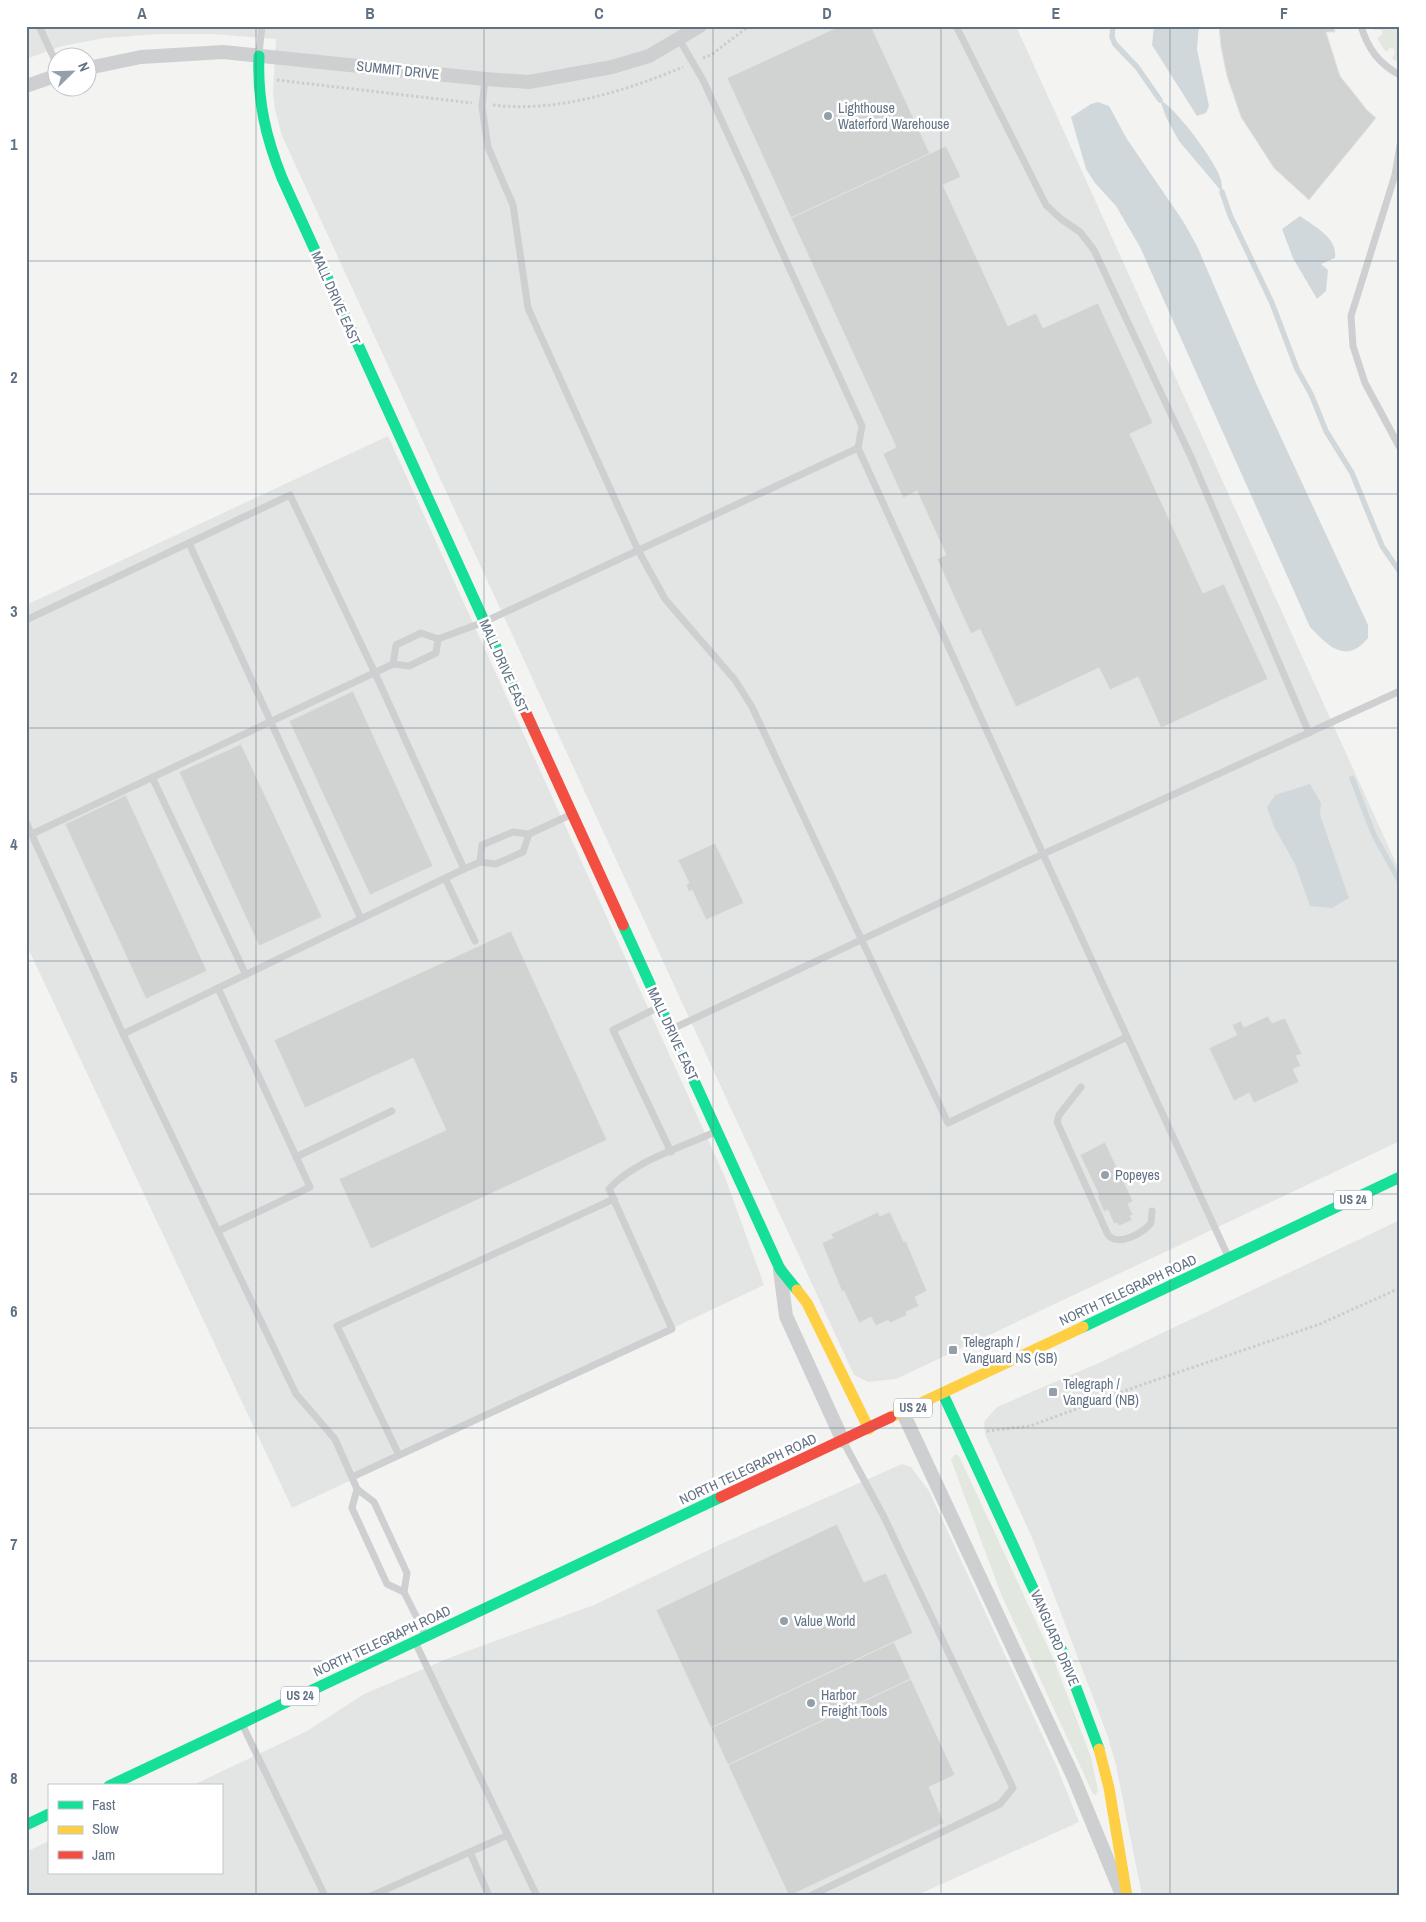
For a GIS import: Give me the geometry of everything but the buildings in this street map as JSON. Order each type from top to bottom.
[{"type":"street","name":"SUMMIT DRIVE","points":[[98,66],[141,57],[223,52],[529,82],[570,76],[649,56],[681,34],[700,26]]},
{"type":"street","name":"MALL DRIVE EAST","points":[[259,56],[257,78],[259,110],[268,144],[571,815],[780,1269],[807,1304],[869,1429]]},
{"type":"street","points":[[26,86],[48,78]]},
{"type":"street","name":"NORTH TELEGRAPH ROAD","points":[[113,1784],[1230,1259],[1400,1177]]},
{"type":"street","name":"MALL DRIVE EAST","points":[[780,1269],[786,1316],[843,1441]]},
{"type":"street","name":"VANGUARD DRIVE","points":[[943,1394],[1063,1653],[1097,1743],[1109,1788],[1127,1896]]},
{"type":"street","points":[[903,1413],[1073,1776],[1122,1896]]},
{"type":"street","points":[[26,1825],[48,1814]]},
{"type":"lane","points":[[39,26],[49,48]]},
{"type":"lane","points":[[259,56],[262,26]]},
{"type":"lane","points":[[956,26],[1046,205],[1061,219],[1080,232],[1094,250],[1191,457],[1310,732]]},
{"type":"lane","points":[[1361,26],[1371,50],[1389,69],[1400,75]]},
{"type":"lane","points":[[681,34],[862,426],[858,448],[1042,854],[1230,1259]]},
{"type":"lane","points":[[485,79],[482,108],[488,147],[513,205],[528,308],[638,550],[665,599],[735,680],[752,707],[948,1123],[1127,1037]]},
{"type":"lane","points":[[1400,145],[1395,175],[1351,316],[1353,346],[1365,383],[1400,448]]},
{"type":"lane","points":[[393,664],[396,645],[421,633],[438,639],[484,622],[858,448]]},
{"type":"lane","points":[[26,620],[290,495],[375,673],[464,869]]},
{"type":"lane","points":[[189,543],[269,723],[361,919]]},
{"type":"lane","points":[[32,834],[393,664],[409,666],[436,653],[438,639]]},
{"type":"lane","points":[[670,1030],[1042,854],[1400,691]]},
{"type":"lane","points":[[152,777],[246,975]]},
{"type":"lane","points":[[480,862],[482,844],[513,832],[530,834],[571,815]]},
{"type":"lane","points":[[26,822],[123,1034],[296,1394],[336,1439],[357,1490],[374,1502],[381,1516],[407,1573],[404,1592],[426,1636]]},
{"type":"lane","points":[[123,1034],[464,869],[480,862],[496,864],[523,852],[530,834]]},
{"type":"lane","points":[[445,878],[475,941]]},
{"type":"lane","points":[[218,988],[310,1187],[218,1231]]},
{"type":"lane","points":[[660,1007],[614,1030],[671,1152]]},
{"type":"lane","points":[[1081,1087],[1059,1115],[1057,1122],[1108,1235],[1113,1240],[1118,1241],[1143,1231],[1152,1223],[1152,1211]]},
{"type":"lane","points":[[296,1156],[392,1111]]},
{"type":"lane","points":[[352,1477],[672,1329],[609,1189],[619,1177],[718,1131]]},
{"type":"lane","points":[[399,1456],[337,1326],[614,1199]]},
{"type":"lane","points":[[810,1896],[1000,1804],[1013,1788],[884,1517],[843,1441]]},
{"type":"lane","points":[[357,1490],[352,1508],[387,1584],[404,1592]]},
{"type":"lane","points":[[415,1642],[537,1896]]},
{"type":"lane","points":[[241,1724],[325,1896]]},
{"type":"lane","points":[[371,1896],[508,1835]]},
{"type":"lane","points":[[470,1852],[489,1896]]},
{"type":"path","points":[[987,1431],[1030,1426],[1141,1385],[1320,1324],[1400,1288]]},
{"type":"shaded area","points":[[26,26],[1016,26],[1400,872],[1400,1141],[896,1379],[868,1382],[854,1375],[282,136],[275,110],[273,92],[276,39],[214,34],[158,34],[105,38],[48,48],[48,51],[26,59]]},
{"type":"shaded area","points":[[1154,26],[1199,26],[1197,49],[1209,106],[1206,113],[1197,116],[1152,45]]},
{"type":"shaded area","points":[[1373,26],[1400,26],[1400,64],[1392,58],[1395,53],[1394,49],[1390,48],[1386,52],[1377,38],[1382,35],[1382,30],[1374,30]]},
{"type":"shaded area","points":[[1160,100],[1176,113],[1204,149],[1218,172],[1222,192],[1179,141],[1166,117]]},
{"type":"shaded area","points":[[1098,102],[1109,106],[1127,139],[1183,221],[1197,246],[1259,390],[1368,625],[1368,638],[1360,646],[1352,650],[1338,650],[1330,646],[1310,627],[1140,247],[1116,206],[1095,183],[1086,169],[1071,117],[1091,104]]},
{"type":"shaded area","points":[[1300,216],[1329,239],[1335,251],[1335,258],[1321,264],[1328,270],[1326,291],[1317,299],[1293,258],[1282,229]]},
{"type":"shaded area","points":[[388,436],[725,1177],[764,1285],[292,1508],[26,944],[26,605]]},
{"type":"shaded area","points":[[1310,784],[1321,803],[1320,815],[1349,898],[1332,908],[1310,906],[1295,864],[1274,827],[1267,807],[1275,795]]},
{"type":"shaded area","points":[[1400,1220],[1400,1896],[1142,1896],[1116,1765],[1107,1734],[1033,1540],[985,1434],[984,1422],[997,1407],[1101,1362]]},
{"type":"shaded area","points":[[955,1454],[959,1456],[1053,1658],[1091,1757],[1098,1791],[1096,1795],[1093,1794],[1001,1594],[951,1460]]},
{"type":"shaded area","points":[[902,1464],[911,1467],[929,1491],[1057,1767],[1079,1822],[915,1896],[26,1896],[26,1852],[48,1841],[48,1874],[222,1874],[222,1784],[195,1784],[307,1731],[364,1694],[454,1656],[594,1605],[721,1544]]},
{"type":"waterway","points":[[1113,26],[1112,37],[1115,44],[1137,67],[1160,100]]},
{"type":"waterway","points":[[1222,192],[1230,215],[1272,303],[1297,369],[1311,394],[1326,431],[1352,473],[1382,546],[1400,572]]},
{"type":"waterway","points":[[1352,778],[1374,835],[1400,882]]},
{"type":"traffic: fast","points":[[259,56],[261,103],[271,148],[282,178],[516,691]]},
{"type":"traffic: fast","points":[[623,925],[780,1269],[797,1290]]},
{"type":"traffic: fast","points":[[1083,1327],[1400,1177]]},
{"type":"traffic: fast","points":[[943,1394],[1063,1653],[1099,1749]]},
{"type":"traffic: fast","points":[[113,1784],[721,1497]]},
{"type":"traffic: fast","points":[[26,1825],[48,1814]]},
{"type":"traffic: slow","points":[[797,1290],[807,1303],[869,1429]]},
{"type":"traffic: slow","points":[[891,1417],[1083,1327]]},
{"type":"traffic: slow","points":[[1099,1749],[1109,1788],[1127,1896]]},
{"type":"traffic: jam","points":[[516,691],[623,925]]},
{"type":"traffic: jam","points":[[721,1497],[891,1417]]},
{"type":"place","name":"Lighthouse Waterford Warehouse","points":[[828,116]]},
{"type":"place","name":"Popeyes","points":[[1105,1175]]},
{"type":"place","name":"Telegraph / Vanguard NS (SB)","points":[[953,1350]]},
{"type":"place","name":"Telegraph / Vanguard (NB)","points":[[1053,1392]]},
{"type":"place","name":"Value World","points":[[784,1621]]},
{"type":"place","name":"Harbor Freight Tools","points":[[811,1703]]}]
